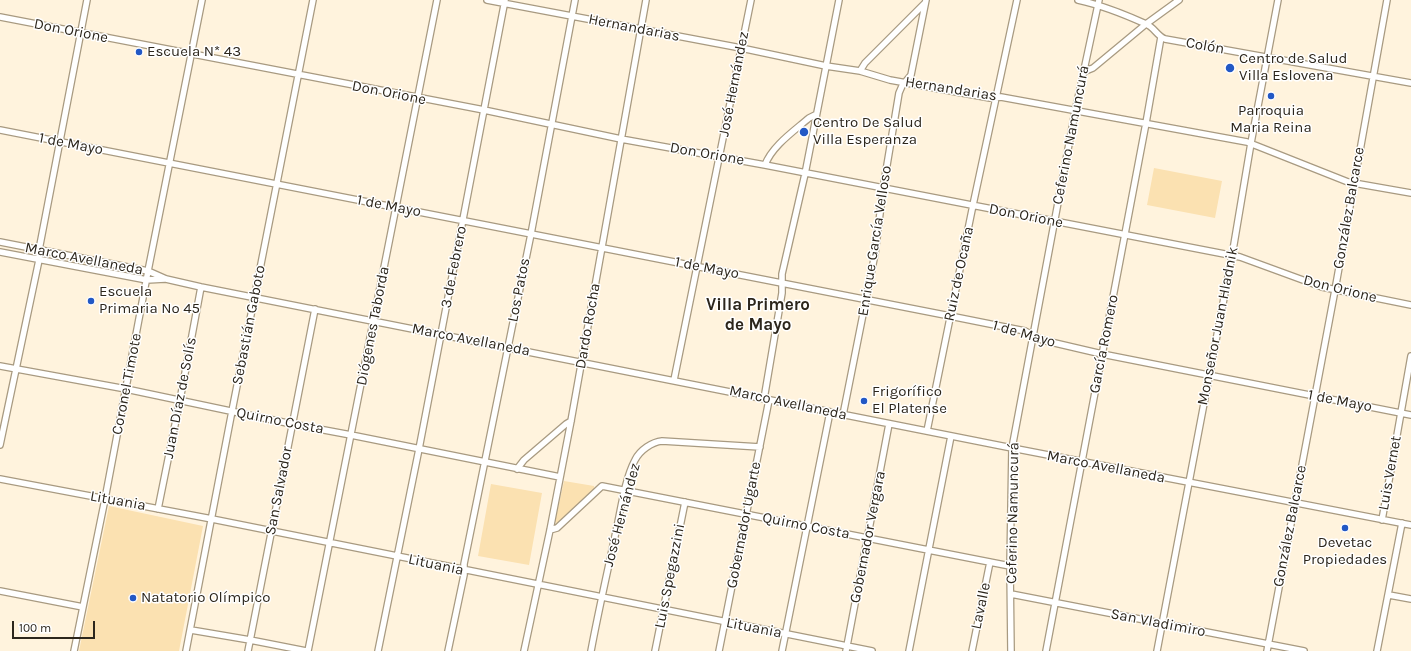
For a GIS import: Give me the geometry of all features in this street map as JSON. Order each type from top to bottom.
[{"type":"street","points":[[0,445],[39,260],[87,0]]},
{"type":"street","name":"Coronel Timote","points":[[74,651],[202,0]]},
{"type":"street","name":"Sebastián Gaboto","points":[[186,651],[313,0]]},
{"type":"street","name":"Diógenes Taborda","points":[[307,651],[330,544],[437,0]]},
{"type":"street","name":"Hernandarias","points":[[487,0],[741,48],[826,66],[860,71],[890,80],[996,98],[1001,97],[1075,112],[1146,123],[1251,143],[1342,180],[1411,193]]},
{"type":"street","name":"Los Patos","points":[[448,651],[575,0]]},
{"type":"street","name":"Dardo Rocha","points":[[524,651],[560,477],[646,0]]},
{"type":"street","name":"José Hernández","points":[[674,380],[751,0]]},
{"type":"street","name":"Gobernador Ugarte","points":[[719,651],[745,514],[760,447],[782,293],[782,282],[839,0]]},
{"type":"street","name":"Ruiz de Ocaña","points":[[927,431],[1017,0]]},
{"type":"street","name":"Colón","points":[[1078,0],[1098,2],[1146,24],[1161,37],[1267,58],[1411,83]]},
{"type":"street","points":[[1083,72],[1093,68],[1146,24],[1179,0]]},
{"type":"street","name":"Monseñor Juan Hladnik","points":[[1157,651],[1232,256],[1251,143],[1278,0]]},
{"type":"street","name":"González Balcarce","points":[[1267,651],[1387,0]]},
{"type":"street","name":"3 de Febrero","points":[[378,651],[419,449],[504,2]]},
{"type":"street","points":[[860,71],[865,63],[926,2]]},
{"type":"street","name":"Enrique García Velloso","points":[[843,415],[875,254],[883,189],[900,93],[902,86],[911,75],[926,2]]},
{"type":"street","name":"Ceferino Namuncurá","points":[[1011,651],[1010,566],[1012,448],[1075,112],[1098,2]]},
{"type":"street","name":"Don Orione","points":[[0,17],[298,76],[484,110],[621,139],[720,156],[804,174],[1240,257],[1334,290],[1411,306]]},
{"type":"street","name":"García Romero","points":[[1046,651],[1161,37]]},
{"type":"street","points":[[765,165],[768,157],[779,145],[809,118],[815,115]]},
{"type":"street","name":"1 de Mayo","points":[[0,130],[602,248],[697,265],[1025,331],[1042,340],[1102,354],[1411,415]]},
{"type":"street","name":"Marco Avellaneda","points":[[0,242],[148,271],[166,279],[374,321],[581,361],[843,415],[1411,525]]},
{"type":"street","name":"Marco Avellaneda","points":[[0,252],[147,280],[166,279]]},
{"type":"street","name":"Juan Díaz de Solís","points":[[158,509],[201,286]]},
{"type":"street","name":"San Salvador","points":[[248,651],[315,308]]},
{"type":"street","name":"Luis Vernet","points":[[1382,520],[1411,356]]},
{"type":"street","name":"Quirno Costa","points":[[0,366],[126,389],[292,424],[560,477]]},
{"type":"street","points":[[782,651],[830,412]]},
{"type":"street","points":[[517,469],[524,460],[570,421]]},
{"type":"street","name":"Gobernador Vergara","points":[[846,648],[889,424]]},
{"type":"street","points":[[909,651],[951,436]]},
{"type":"street","name":"José Hernández","points":[[591,651],[625,490],[635,459],[641,452],[656,442],[760,447]]},
{"type":"street","name":"Lituania","points":[[0,479],[212,519],[330,544],[397,556],[785,634],[846,648],[872,651]]},
{"type":"street","name":"Quirno Costa","points":[[550,530],[556,528],[602,486],[1010,566]]},
{"type":"street","name":"Luis Spegazzini","points":[[655,651],[685,502]]},
{"type":"street","name":"Luis Vernet","points":[[1377,651],[1402,524]]},
{"type":"street","name":"Lavalle","points":[[972,651],[990,562]]},
{"type":"street","points":[[0,591],[83,607]]},
{"type":"street","name":"San Vladimiro","points":[[1011,594],[1304,651]]},
{"type":"street","points":[[1389,595],[1411,599]]},
{"type":"street","points":[[191,630],[307,651]]},
{"type":"shaded area","points":[[1154,168],[1222,181],[1215,218],[1147,205]]},
{"type":"shaded area","points":[[564,481],[594,486],[594,489],[557,523],[555,522]]},
{"type":"shaded area","points":[[491,484],[542,493],[529,565],[478,556]]},
{"type":"shaded area","points":[[109,506],[203,526],[179,651],[79,651]]},
{"type":"place","name":"Escuela N* 43","points":[[139,52]]},
{"type":"place","name":"Centro de Salud Villa Eslovena","points":[[1230,68]]},
{"type":"place","name":"Parroquia Maria Reina","points":[[1271,96]]},
{"type":"place","name":"Centro De Salud Villa Esperanza","points":[[804,132]]},
{"type":"place","name":"Escuela Primaria Nº 45","points":[[91,301]]},
{"type":"place","name":"Frigorífico El Platense","points":[[864,401]]},
{"type":"place","name":"Devetac Propiedades","points":[[1345,528]]},
{"type":"place","name":"Natatorio Olímpico","points":[[133,598]]},
{"type":"district","name":"Villa Primero de Mayo","points":[[758,315]]}]
